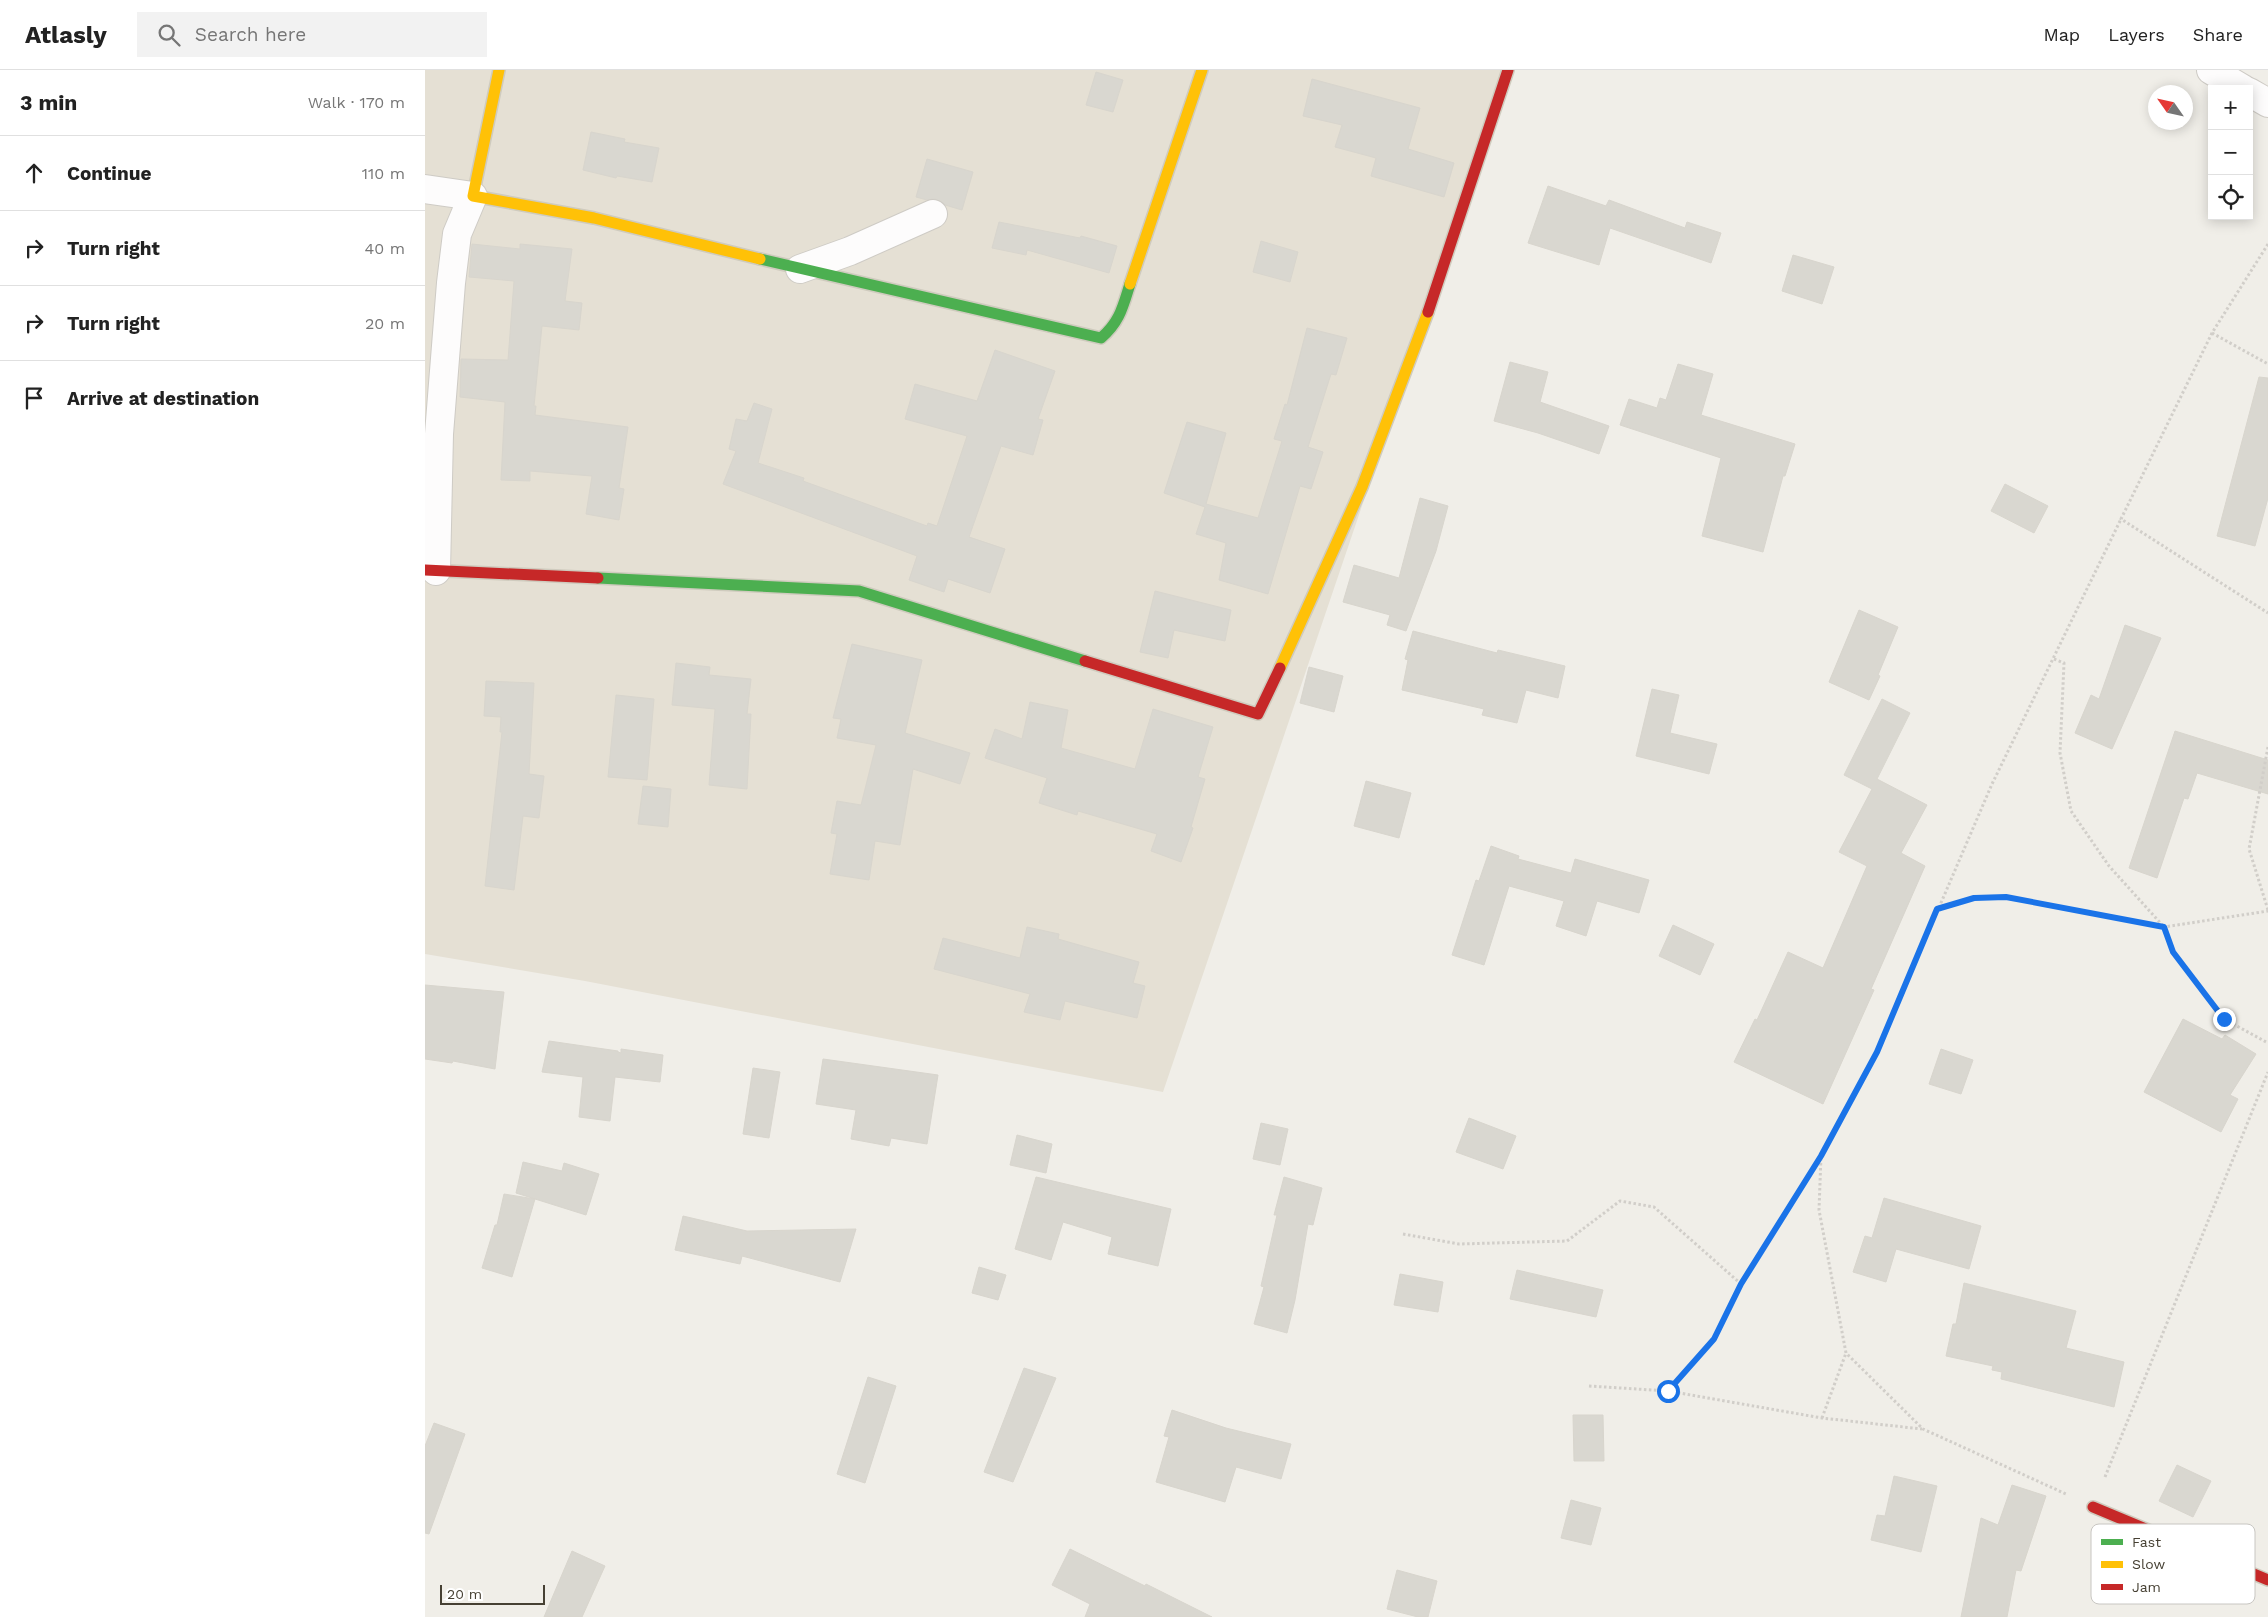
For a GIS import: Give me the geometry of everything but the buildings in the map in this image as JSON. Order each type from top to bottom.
[{"type":"street","points":[[499,70],[473,196],[457,234],[451,283],[439,434],[431,571],[859,591],[1258,714],[1333,555],[1393,411],[1481,156],[1508,70]]},
{"type":"street","points":[[425,189],[594,218],[800,269],[1101,338],[1113,328],[1119,317],[1202,70]]},
{"type":"street","points":[[2211,70],[2236,85]]},
{"type":"street","points":[[2253,94],[2268,103]]},
{"type":"street","points":[[800,269],[850,251],[933,214]]},
{"type":"street","points":[[2093,1507],[2134,1524]]},
{"type":"street","points":[[2255,1575],[2268,1580]]},
{"type":"path","points":[[1668,1391],[1714,1339],[1741,1284],[1821,1156],[1877,1052],[1992,784],[2212,333],[2268,244]]},
{"type":"path","points":[[2212,333],[2268,364]]},
{"type":"path","points":[[2121,519],[2268,613]]},
{"type":"path","points":[[2054,659],[2064,663],[2060,753],[2071,811],[2109,866],[2164,927],[2173,952],[2224,1019],[2268,1044]]},
{"type":"path","points":[[1937,909],[1974,898],[2006,897],[2164,927],[2268,910],[2249,849],[2268,747]]},
{"type":"path","points":[[1589,1386],[1668,1391],[1822,1418],[1923,1429],[2093,1507],[2268,1072]]},
{"type":"path","points":[[1821,1156],[1819,1210],[1846,1353],[1822,1418]]},
{"type":"path","points":[[1403,1234],[1459,1244],[1567,1241],[1620,1201],[1654,1208],[1741,1284]]},
{"type":"path","points":[[1846,1353],[1923,1429]]},
{"type":"shaded area","points":[[425,70],[1510,70],[1163,1092],[585,981],[425,954]]},
{"type":"traffic: fast","points":[[760,259],[1101,338],[1117,320],[1130,284]]},
{"type":"traffic: fast","points":[[598,578],[859,591],[1085,661]]},
{"type":"traffic: slow","points":[[499,70],[473,196],[594,218],[760,259]]},
{"type":"traffic: slow","points":[[1130,284],[1202,70]]},
{"type":"traffic: slow","points":[[1280,668],[1362,487],[1428,312]]},
{"type":"traffic: jam","points":[[1428,312],[1508,70]]},
{"type":"traffic: jam","points":[[425,570],[598,578]]},
{"type":"traffic: jam","points":[[1085,661],[1258,714],[1280,668]]},
{"type":"traffic: jam","points":[[2093,1507],[2134,1524]]},
{"type":"traffic: jam","points":[[2255,1575],[2268,1580]]},
{"type":"route","points":[[1668,1391],[1714,1339],[1741,1284],[1821,1156],[1877,1052],[1937,909],[1974,898],[2006,897],[2164,927],[2173,952],[2224,1019]]}]
